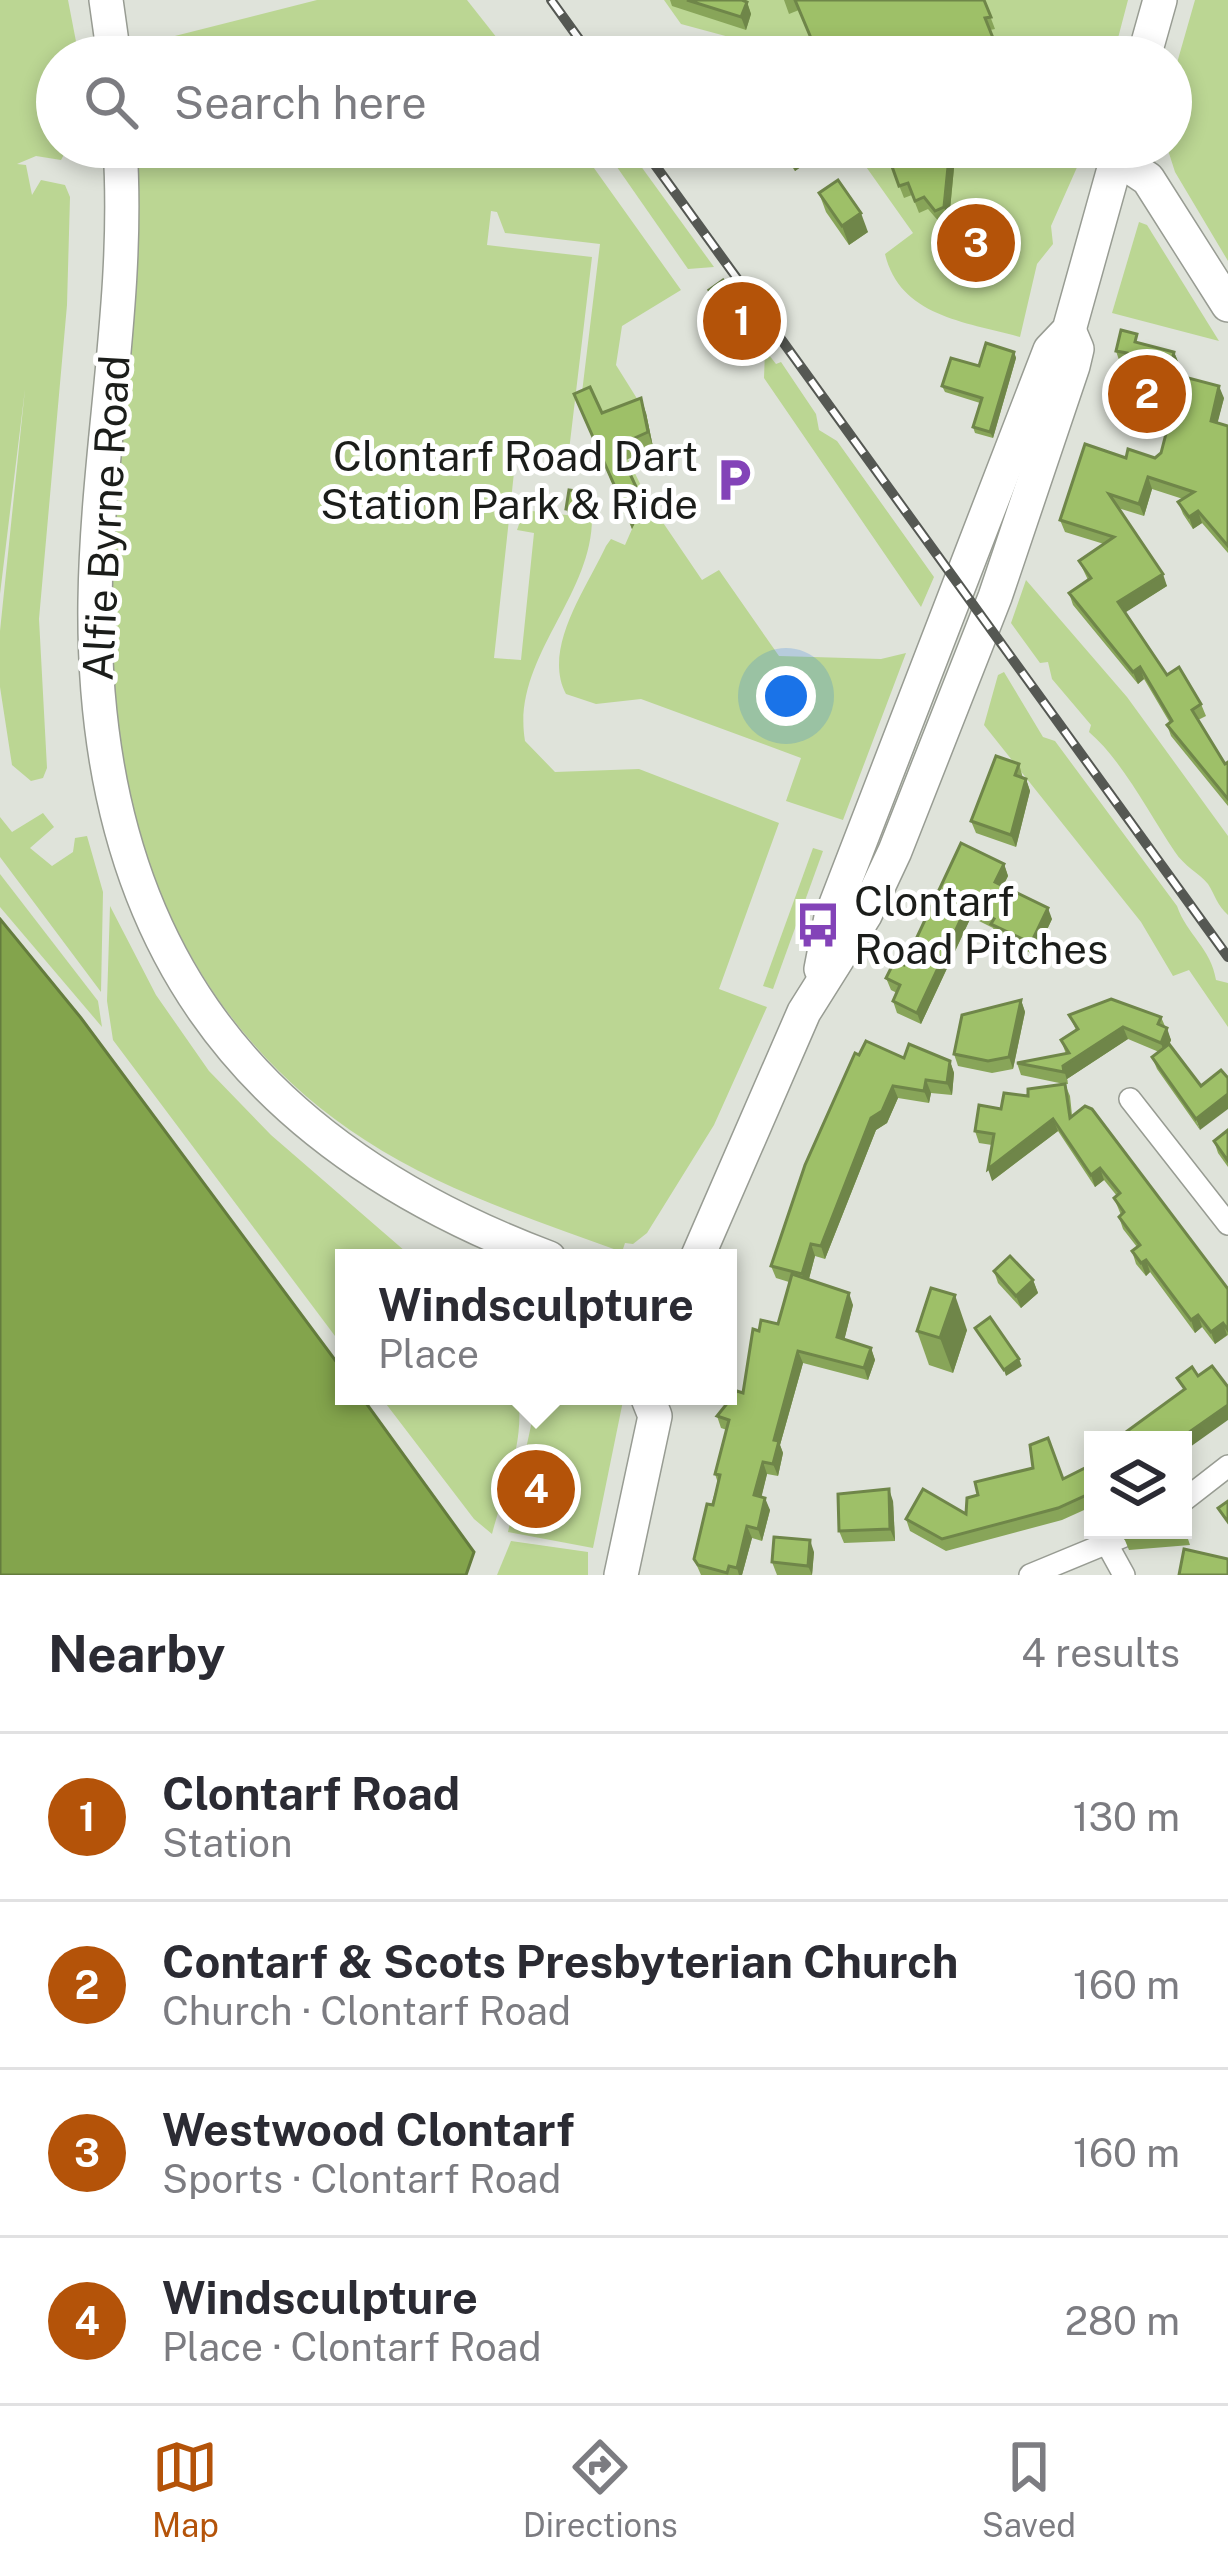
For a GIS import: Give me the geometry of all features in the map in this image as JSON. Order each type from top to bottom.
[{"type":"main road","points":[[106,0],[111,36]]},
{"type":"main road","points":[[1150,36],[1160,0]]},
{"type":"main road","name":"Alfie Byrne Road","points":[[120,168],[121,254],[95,643],[100,731],[128,867],[160,941],[195,999],[235,1051],[294,1111],[382,1179],[530,1249]]},
{"type":"main road","points":[[701,1249],[818,983],[865,915],[928,770],[1073,366],[1077,349],[1070,330],[1115,168]]},
{"type":"main road","points":[[1136,168],[1148,179],[1228,304]]},
{"type":"main road","points":[[621,1575],[659,1405]]},
{"type":"street","points":[[1130,1099],[1228,1224]]},
{"type":"street","points":[[1192,1494],[1228,1466]]},
{"type":"street","points":[[1030,1575],[1122,1539]]},
{"type":"street","points":[[1108,1546],[1124,1575]]},
{"type":"shaded area","points":[[0,0],[68,0],[75,36],[36,36],[36,156],[17,164],[26,165],[32,195],[41,180],[65,185],[70,197],[67,305],[39,619],[47,768],[43,778],[31,781],[12,765],[0,687],[0,631],[25,389],[0,594]]},
{"type":"shaded area","points":[[317,0],[467,0],[495,36],[175,36]]},
{"type":"shaded area","points":[[664,0],[1128,0],[1119,36],[725,36],[681,24]]},
{"type":"shaded area","points":[[1195,0],[1228,0],[1228,261],[1174,168],[1192,168],[1192,36],[1185,36]]},
{"type":"shaded area","points":[[136,168],[594,168],[681,290],[622,326],[616,365],[646,413],[653,447],[628,459],[649,502],[702,580],[719,570],[779,656],[881,659],[906,653],[843,820],[786,801],[801,758],[641,699],[596,704],[566,694],[559,658],[570,619],[611,539],[625,545],[636,520],[623,513],[642,506],[580,409],[600,244],[505,233],[497,212],[491,211],[487,245],[592,257],[568,459],[516,454],[494,658],[521,660],[534,533],[517,530],[524,510],[592,518],[580,575],[530,683],[525,741],[555,772],[639,769],[779,823],[719,989],[767,1007],[714,1125],[647,1233],[633,1244],[614,1249],[523,1216],[458,1189],[365,1140],[302,1093],[249,1038],[205,979],[169,914],[143,844],[124,771],[113,696],[111,584],[135,272]]},
{"type":"shaded area","points":[[618,168],[642,168],[714,267],[688,269]]},
{"type":"shaded area","points":[[867,168],[1077,168],[1051,226],[1053,244],[1037,264],[1020,337],[938,313],[905,291],[885,254],[913,233]]},
{"type":"shaded area","points":[[1139,222],[1147,225],[1219,341],[1112,313]]},
{"type":"shaded area","points":[[765,350],[776,364],[781,362],[816,414],[819,430],[837,441],[934,577],[921,607],[764,378]]},
{"type":"shaded area","points":[[1026,580],[1127,697],[1228,836],[1228,915],[1208,884],[1179,857],[1124,773],[1089,732],[1091,725],[1052,679],[1048,662],[1040,663],[1011,623]]},
{"type":"shaded area","points":[[1004,672],[1043,737],[1055,741],[1177,906],[1216,980],[1228,983],[1228,1027],[1189,970],[1173,976],[1141,922],[984,725],[998,675]]},
{"type":"shaded area","points":[[43,813],[54,827],[30,848],[52,866],[73,852],[75,838],[87,836],[103,892],[101,992],[0,857],[0,817],[12,832]]},
{"type":"shaded area","points":[[813,848],[823,851],[773,989],[763,986]]},
{"type":"shaded area","points":[[0,874],[98,1001],[102,1027],[0,907]]},
{"type":"shaded area","points":[[110,906],[156,995],[209,1071],[271,1135],[403,1249],[335,1249],[335,1336],[113,1040],[107,1001]]},
{"type":"shaded area","points":[[0,919],[81,1018],[335,1360],[335,1405],[368,1405],[474,1552],[466,1575],[0,1575]]},
{"type":"shaded area","points":[[387,1405],[518,1405],[516,1449],[492,1534],[474,1519]]},
{"type":"shaded area","points":[[530,1405],[622,1405],[593,1548],[508,1532],[532,1421]]},
{"type":"shaded area","points":[[511,1541],[588,1552],[588,1575],[497,1575]]},
{"type":"building","points":[[687,0],[742,0],[747,2],[741,17]]},
{"type":"building","points":[[795,0],[984,0],[992,36],[810,36]]},
{"type":"building","points":[[893,168],[948,168],[944,207],[935,211],[924,197],[915,201],[908,183],[899,186]]},
{"type":"building","points":[[838,180],[861,213],[842,226],[819,193]]},
{"type":"building","points":[[723,280],[751,318],[731,333],[707,300],[713,295],[709,290]]},
{"type":"building","points":[[1121,330],[1137,334],[1135,342],[1174,352],[1169,373],[1219,386],[1211,421],[1228,426],[1228,546],[1198,511],[1189,517],[1178,502],[1194,492],[1148,477],[1139,504],[1109,494],[1163,574],[1118,602],[1167,675],[1179,667],[1201,704],[1192,710],[1225,764],[1228,762],[1228,799],[1167,725],[1172,721],[1140,667],[1133,672],[1069,593],[1091,578],[1079,561],[1114,537],[1060,520],[1085,444],[1126,458],[1128,449],[1155,458],[1161,453],[1169,422],[1128,411],[1132,396],[1117,392],[1127,353],[1116,351]]},
{"type":"building","points":[[986,343],[1014,352],[990,432],[973,427],[982,398],[942,386],[951,358],[979,366]]},
{"type":"building","points":[[590,387],[602,413],[641,398],[648,432],[617,446],[638,491],[627,514],[574,394]]},
{"type":"building","points":[[569,490],[584,492],[582,511],[566,509]]},
{"type":"building","points":[[996,756],[1019,764],[1015,775],[1026,779],[1011,835],[971,821]]},
{"type":"building","points":[[961,843],[1004,864],[995,882],[1048,908],[1031,943],[967,906],[917,1013],[893,1001],[900,985],[886,978],[895,960],[904,965]]},
{"type":"building","points":[[1111,999],[1161,1017],[1158,1024],[1167,1028],[1161,1043],[1123,1027],[1063,1066],[1064,1072],[1017,1063],[1069,1053],[1061,1040],[1078,1029],[1069,1015]]},
{"type":"building","points":[[1021,1000],[1009,1057],[988,1061],[954,1054],[962,1015]]},
{"type":"building","points":[[866,1041],[904,1058],[909,1044],[950,1061],[947,1083],[926,1080],[924,1091],[893,1086],[882,1111],[871,1118],[821,1246],[811,1244],[802,1274],[771,1266],[805,1165],[855,1053],[859,1055]]},
{"type":"building","points":[[1169,1044],[1201,1086],[1221,1070],[1228,1078],[1228,1094],[1196,1119],[1152,1057]]},
{"type":"building","points":[[1065,1084],[1070,1118],[1085,1106],[1092,1109],[1228,1289],[1228,1330],[1223,1323],[1211,1332],[1198,1315],[1191,1320],[1146,1260],[1141,1263],[1132,1251],[1140,1245],[1119,1217],[1124,1212],[1114,1198],[1120,1193],[1100,1168],[1091,1175],[1053,1119],[988,1169],[994,1134],[975,1131],[979,1105],[1001,1109],[1004,1093],[1028,1096],[1028,1089]]},
{"type":"building","points":[[1228,1130],[1228,1161],[1214,1141]]},
{"type":"building","points":[[1010,1256],[1033,1280],[1016,1296],[994,1271]]},
{"type":"building","points":[[792,1274],[849,1293],[837,1337],[871,1348],[864,1368],[798,1351],[774,1440],[779,1441],[773,1464],[763,1462],[754,1495],[765,1498],[758,1529],[747,1526],[737,1568],[729,1566],[727,1573],[698,1565],[694,1559],[707,1504],[713,1505],[720,1475],[715,1474],[729,1420],[717,1416],[726,1405],[737,1405],[737,1391],[743,1393],[753,1329],[759,1331],[761,1320],[778,1324]]},
{"type":"building","points":[[931,1288],[955,1295],[940,1338],[917,1331]]},
{"type":"building","points":[[990,1317],[1019,1359],[1004,1370],[975,1328]]},
{"type":"building","points":[[1212,1366],[1228,1387],[1228,1405],[1191,1431],[1127,1431],[1185,1389],[1177,1378],[1192,1367],[1198,1376]]},
{"type":"building","points":[[1048,1438],[1063,1479],[1084,1468],[1084,1496],[1058,1508],[942,1539],[906,1519],[923,1489],[966,1514],[967,1498],[978,1495],[975,1482],[1033,1468],[1030,1445]]},
{"type":"building","points":[[889,1489],[890,1529],[839,1531],[838,1494]]},
{"type":"building","points":[[1228,1501],[1228,1522],[1218,1508]]},
{"type":"building","points":[[774,1537],[810,1540],[808,1566],[772,1562]]},
{"type":"building","points":[[1184,1549],[1228,1559],[1228,1575],[1179,1575]]},
{"type":"railway","points":[[551,0],[577,36]]},
{"type":"railway","points":[[657,168],[1228,957]]},
{"type":"place","name":"Westwood Clontarf","points":[[976,243]]},
{"type":"place","name":"Clontarf Road","points":[[742,321]]},
{"type":"place","name":"Contarf & Scots Presbyterian Church","points":[[1147,394]]},
{"type":"place","name":"Clontarf Road Dart Station Park & Ride","points":[[734,480]]},
{"type":"place","name":"Clontarf Road Pitches","points":[[818,925]]},
{"type":"place","name":"Windsculpture","points":[[536,1489]]}]
